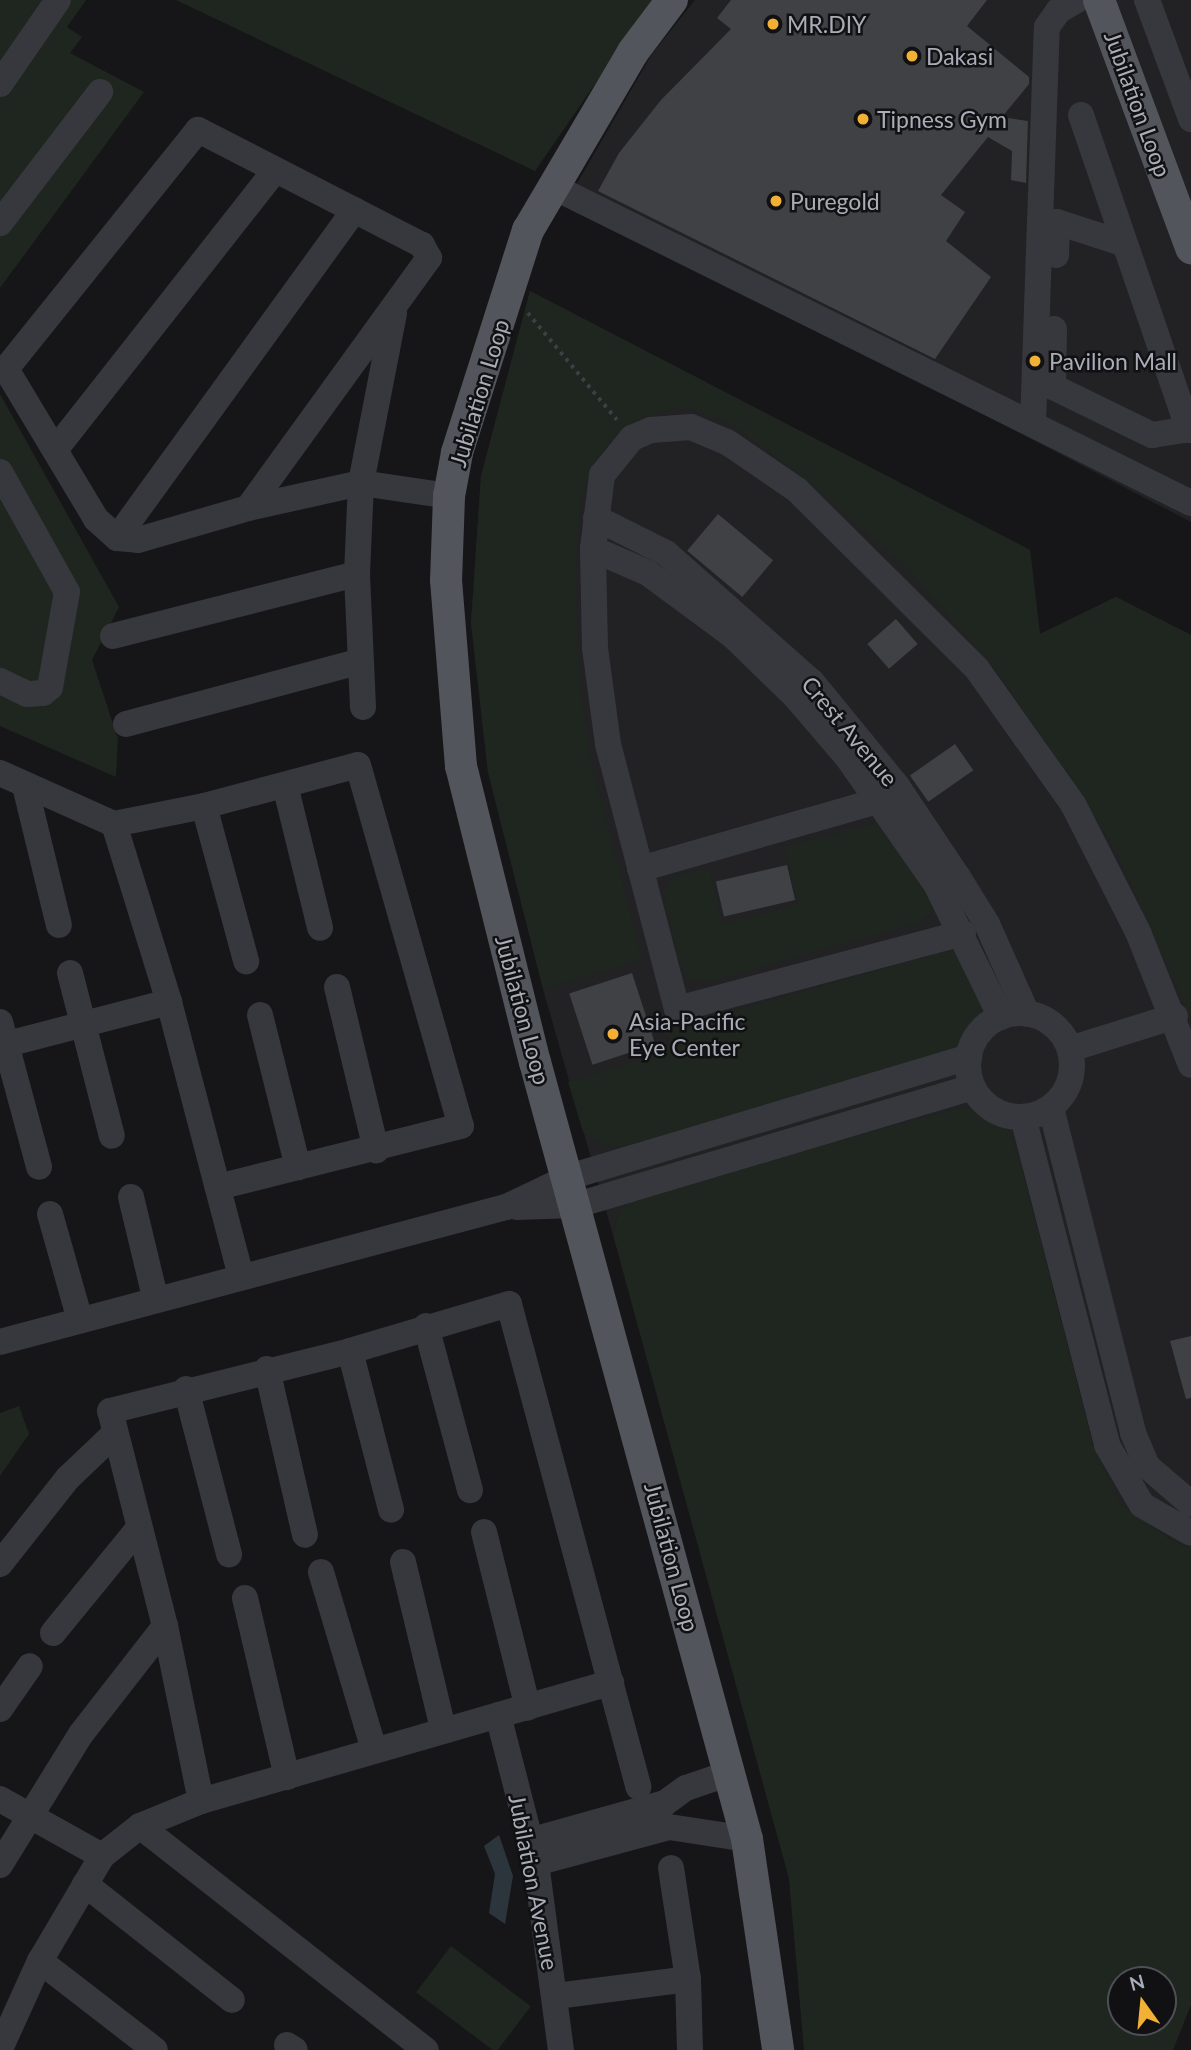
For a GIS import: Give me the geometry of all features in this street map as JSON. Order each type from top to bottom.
[{"type":"main road","name":"Jubilation Loop","points":[[672,0],[633,52],[527,230],[511,292],[457,453],[449,496],[446,580],[461,766],[747,1839],[778,2050]]},
{"type":"main road","name":"Jubilation Loop","points":[[1099,0],[1191,248]]},
{"type":"street","points":[[0,84],[58,0]]},
{"type":"street","points":[[1044,382],[1047,27],[1058,11],[1077,0]]},
{"type":"street","points":[[1147,0],[1191,119]]},
{"type":"street","points":[[1,220],[100,92]]},
{"type":"street","points":[[1044,382],[1152,435],[1190,429],[1081,115]]},
{"type":"street","points":[[248,508],[429,258],[422,245],[198,130],[6,369],[96,519],[117,538],[138,540],[248,508],[361,483],[449,496]]},
{"type":"street","points":[[55,450],[275,170]]},
{"type":"street","points":[[552,186],[1191,503]]},
{"type":"street","points":[[117,538],[354,210]]},
{"type":"street","points":[[1033,423],[1044,382],[1057,222],[1125,244]]},
{"type":"street","points":[[363,707],[357,573],[361,483],[396,304]]},
{"type":"street","points":[[963,933],[677,1009],[608,744],[596,648],[593,549],[602,475],[632,438],[650,430],[691,427],[727,442],[797,490],[977,669],[1073,804],[1175,1016],[1191,1065]]},
{"type":"street","points":[[0,472],[67,592],[50,687],[43,693],[27,694],[0,681]]},
{"type":"street","name":"Crest Avenue","points":[[596,518],[666,553],[748,621],[812,682],[887,794],[987,924],[1014,1015]]},
{"type":"street","name":"Crest Avenue","points":[[593,549],[648,573],[733,636],[795,696],[887,794],[963,933],[1014,1015]]},
{"type":"street","points":[[113,636],[357,573]]},
{"type":"street","points":[[126,724],[361,661]]},
{"type":"street","points":[[0,774],[114,824],[204,806],[358,765],[461,1126],[376,1150],[218,1187]]},
{"type":"street","points":[[285,785],[320,928]]},
{"type":"street","points":[[25,786],[59,925]]},
{"type":"street","points":[[640,869],[887,794]]},
{"type":"street","points":[[204,806],[246,961]]},
{"type":"street","points":[[114,824],[169,1002],[241,1276]]},
{"type":"street","points":[[70,973],[113,1136]]},
{"type":"street","points":[[337,987],[376,1150]]},
{"type":"street","points":[[39,1167],[2,1037],[83,1024],[169,1002]]},
{"type":"street","points":[[260,1015],[298,1167]]},
{"type":"street","points":[[1014,1015],[1054,1025],[1070,1049],[1070,1081],[1051,1108],[1023,1117],[994,1110],[973,1087],[969,1057],[975,1040],[1014,1015]]},
{"type":"street","points":[[1070,1049],[1175,1016]]},
{"type":"street","points":[[573,1191],[969,1057]]},
{"type":"street","points":[[1,1338],[80,1320],[155,1297],[973,1087]]},
{"type":"street","points":[[1051,1108],[1133,1433],[1147,1466],[1191,1504]]},
{"type":"street","points":[[1023,1117],[1107,1445],[1142,1505],[1191,1533]]},
{"type":"street","points":[[131,1197],[155,1297]]},
{"type":"street","points":[[50,1214],[80,1320]]},
{"type":"street","points":[[201,1801],[165,1626],[138,1529],[110,1411],[267,1369],[350,1351],[426,1326],[509,1304],[638,1787]]},
{"type":"street","points":[[426,1326],[471,1489]]},
{"type":"street","points":[[350,1351],[391,1510]]},
{"type":"street","points":[[267,1369],[305,1535]]},
{"type":"street","points":[[186,1390],[229,1554]]},
{"type":"street","points":[[0,1564],[68,1478],[114,1434]]},
{"type":"street","points":[[53,1633],[138,1529]]},
{"type":"street","points":[[484,1532],[528,1708]]},
{"type":"street","points":[[403,1562],[443,1729]]},
{"type":"street","points":[[321,1572],[374,1750]]},
{"type":"street","points":[[245,1598],[287,1777]]},
{"type":"street","points":[[0,1865],[81,1734],[165,1626]]},
{"type":"street","points":[[0,1709],[30,1666]]},
{"type":"street","points":[[8,2046],[40,1961],[85,1884],[102,1856],[140,1826],[201,1801],[443,1729],[528,1708],[611,1683]]},
{"type":"street","name":"Jubilation Avenue","points":[[498,1715],[533,1852],[556,1996],[561,2050]]},
{"type":"street","points":[[667,1815],[686,1788],[730,1773]]},
{"type":"street","points":[[0,1799],[102,1856]]},
{"type":"street","points":[[533,1852],[667,1815],[747,1839]]},
{"type":"street","points":[[140,1826],[426,2050]]},
{"type":"street","points":[[671,1868],[688,1979],[690,2050]]},
{"type":"street","points":[[85,1884],[232,2000]]},
{"type":"street","points":[[40,1961],[155,2050]]},
{"type":"street","points":[[556,1996],[688,1979]]},
{"type":"path","points":[[511,292],[632,438]]},
{"type":"shaded area","points":[[0,0],[86,0],[67,27],[82,37],[70,53],[144,92],[0,288]]},
{"type":"shaded area","points":[[176,0],[653,0],[535,171]]},
{"type":"shaded area","name":"Pavilion Mall","points":[[695,0],[1191,0],[1191,522],[568,199],[652,54]]},
{"type":"shaded area","points":[[530,291],[1030,550],[1040,634],[1116,597],[1191,635],[1191,1547],[1174,1542],[1120,1504],[1093,1445],[1022,1167],[617,1217],[613,1235],[543,989],[488,772],[471,623],[481,476]]},
{"type":"shaded area","points":[[530,291],[1030,550],[1040,634],[1116,597],[1191,635],[1191,1019],[1117,852],[999,674],[904,565],[795,471],[730,423],[681,406],[640,419],[613,439],[594,462],[580,502],[575,579],[579,671],[589,754],[642,960],[543,989],[488,772],[471,623],[481,476]]},
{"type":"shaded area","points":[[0,394],[119,607],[92,660],[118,739],[116,777],[0,726]]},
{"type":"shaded area","points":[[874,824],[890,827],[933,900],[930,913],[921,922],[712,981],[691,982],[681,965],[664,902],[665,889],[675,876],[709,868],[723,925],[798,904],[784,847]]},
{"type":"shaded area","points":[[942,952],[958,952],[985,1011],[962,1053],[633,1148],[604,1145],[583,1132],[568,1082],[670,1051],[668,1030]]},
{"type":"shaded area","points":[[966,1106],[993,1117],[1008,1131],[1022,1167],[1093,1445],[1121,1504],[1174,1542],[1191,1547],[1191,2005],[1173,2050],[804,2050],[789,1879],[613,1235],[617,1217],[631,1198]]},
{"type":"shaded area","points":[[19,1406],[29,1434],[0,1476],[0,1413]]},
{"type":"shaded area","points":[[499,1835],[513,1876],[505,1924],[489,1913],[495,1874],[484,1846]]},
{"type":"shaded area","points":[[451,1946],[531,2006],[498,2050],[493,2050],[416,1992]]},
{"type":"building","name":"Puregold","points":[[731,0],[987,0],[967,26],[1029,77],[1029,84],[1002,117],[1028,121],[1026,183],[1011,180],[1012,151],[988,137],[941,195],[965,212],[946,241],[991,277],[935,359],[598,191],[619,153],[661,100],[731,29],[717,18]]},
{"type":"building","points":[[718,514],[773,560],[742,597],[687,551]]},
{"type":"building","points":[[896,619],[918,644],[889,669],[867,644]]},
{"type":"building","points":[[955,744],[973,770],[928,802],[910,776]]},
{"type":"building","points":[[787,865],[795,900],[724,916],[716,881]]},
{"type":"building","points":[[632,973],[655,1044],[592,1065],[569,993]]},
{"type":"building","points":[[1191,1336],[1191,1398],[1186,1399],[1170,1341]]},
{"type":"place","name":"MR.DIY","points":[[773,24]]},
{"type":"place","name":"Dakasi","points":[[912,56]]},
{"type":"place","name":"Tipness Gym","points":[[863,119]]},
{"type":"place","name":"Puregold","points":[[776,201]]},
{"type":"place","name":"Pavilion Mall","points":[[1035,361]]},
{"type":"place","name":"Asia-Pacific Eye Center","points":[[613,1034]]}]
